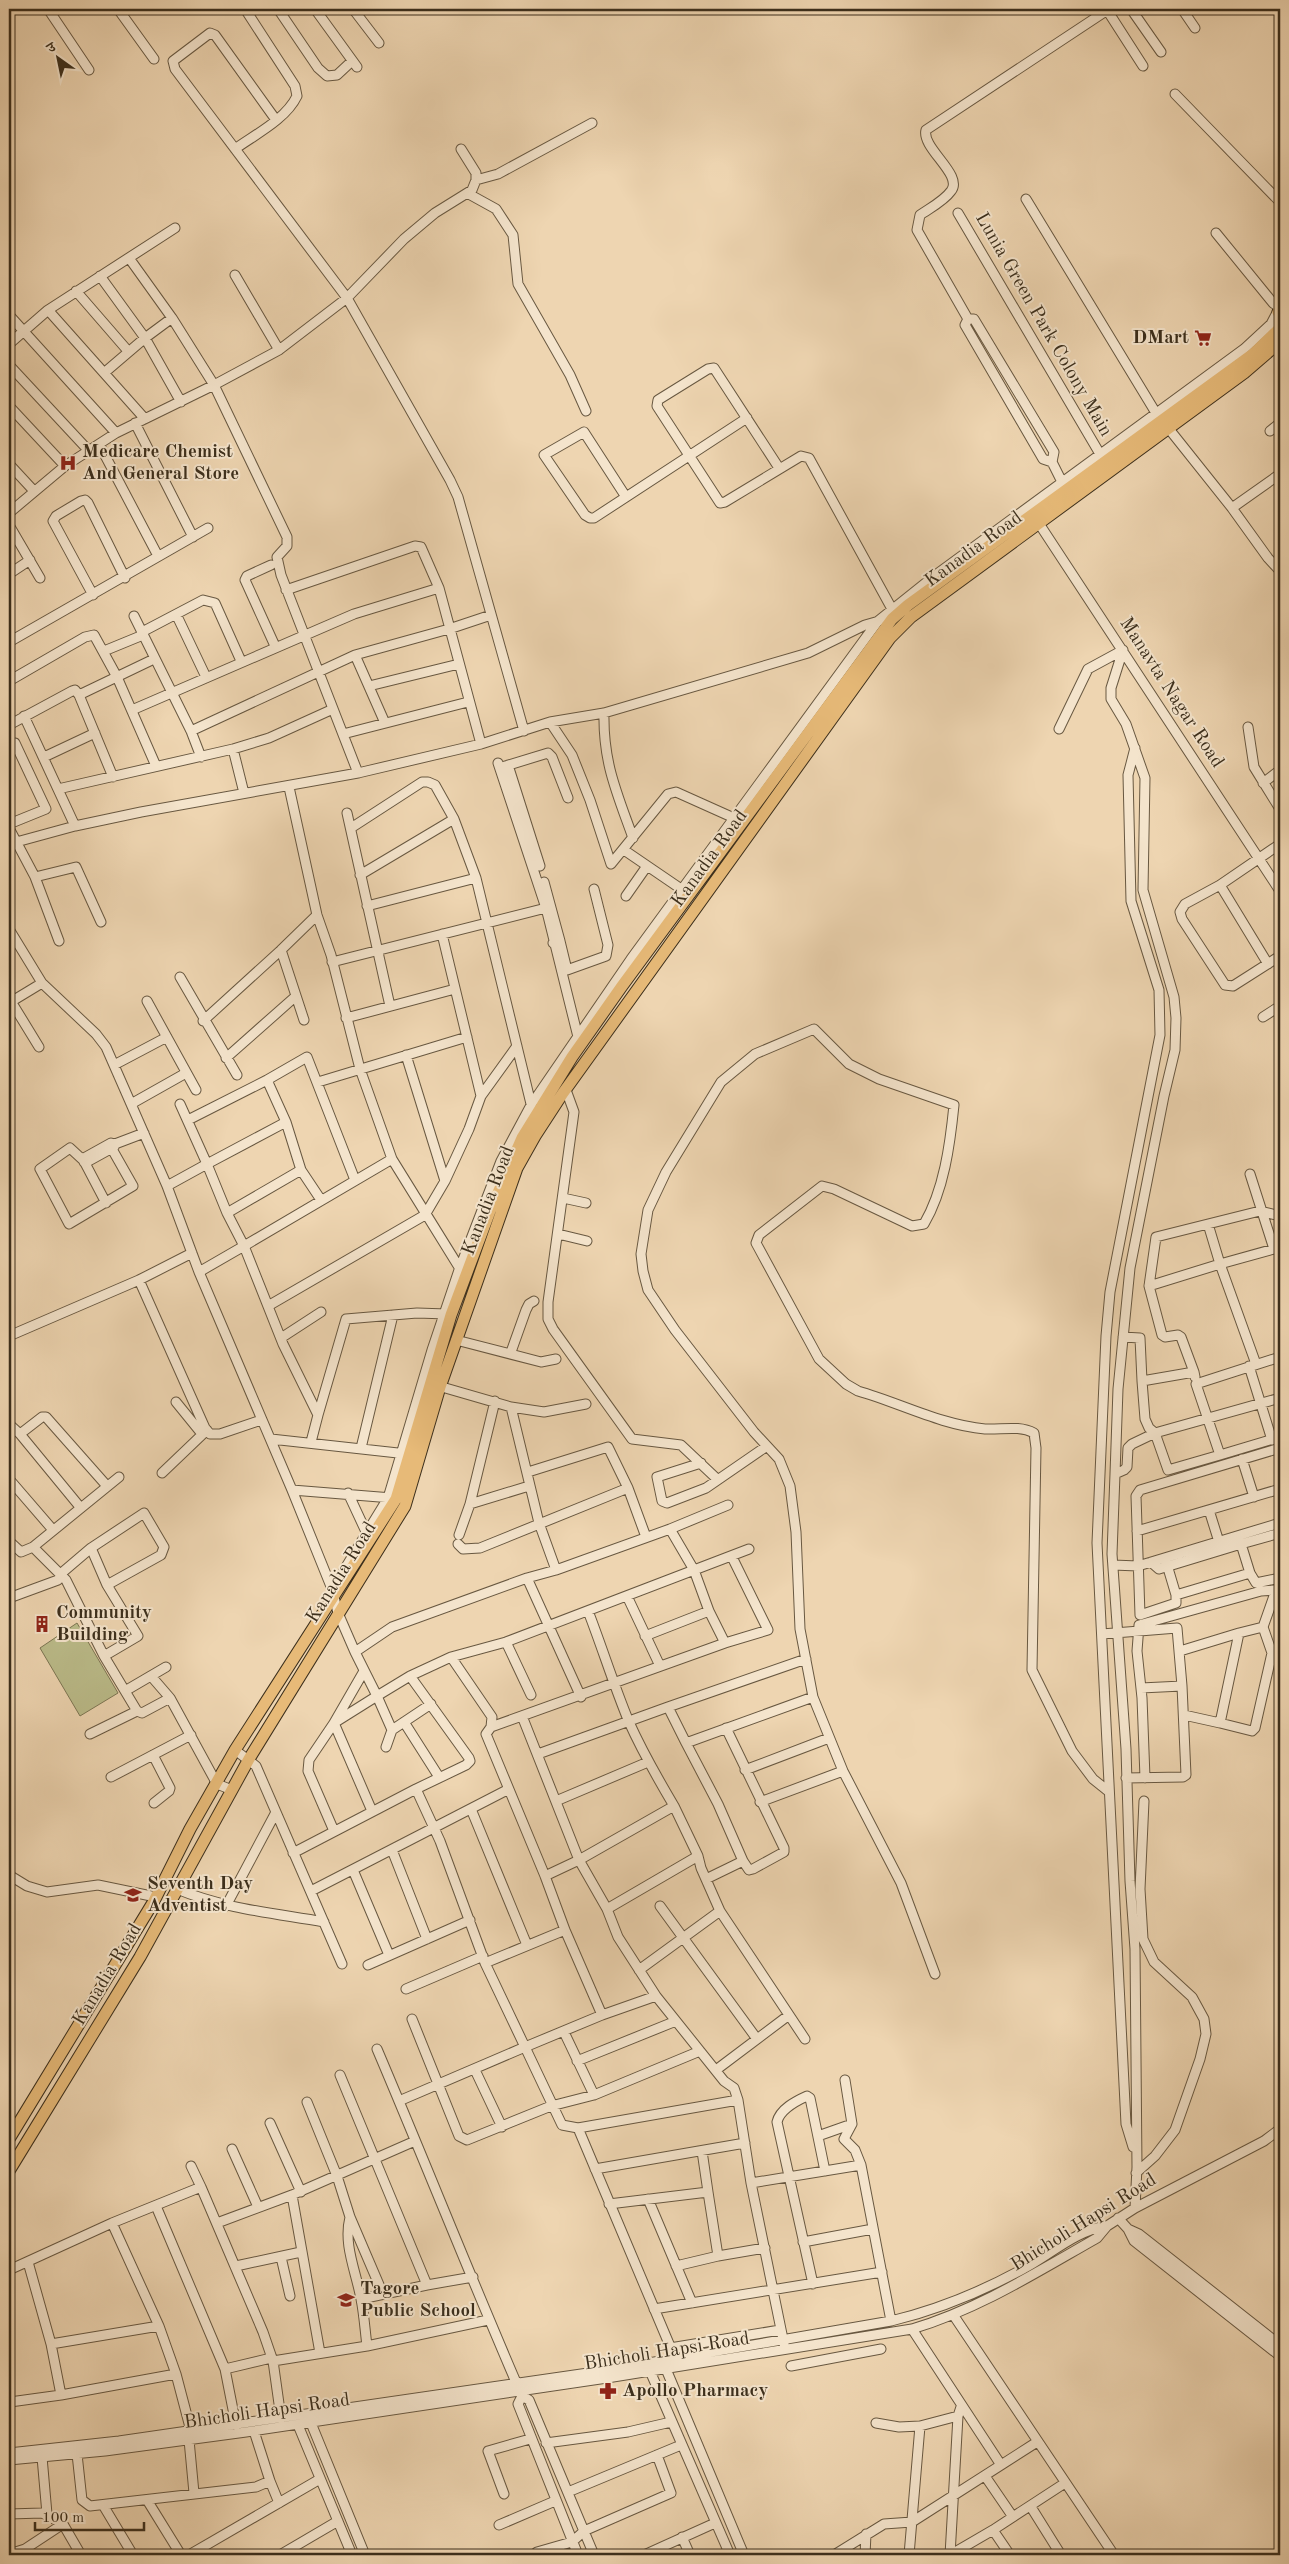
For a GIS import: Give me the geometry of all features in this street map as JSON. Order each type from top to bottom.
[{"type":"main road","name":"Kanadia Road","points":[[9,2138],[156,1897],[190,1829],[235,1750],[266,1701],[322,1627],[338,1613],[405,1506],[435,1385],[436,1351],[462,1273],[505,1162],[519,1136],[534,1117],[580,1042],[655,934],[896,610],[1037,519],[1253,354],[1280,328]]},
{"type":"main road","name":"Kanadia Road","points":[[1037,519],[1064,486],[1162,422],[1244,374],[1280,342]]},
{"type":"main road","name":"Kanadia Road","points":[[9,2171],[140,1957],[249,1759],[279,1710],[322,1627],[333,1594],[392,1499],[406,1454],[456,1340],[517,1168],[535,1136],[890,638],[956,571]]},
{"type":"main road","points":[[266,1701],[279,1710]]},
{"type":"main road","points":[[65,2049],[78,2057]]},
{"type":"street","points":[[48,9],[88,70]]},
{"type":"street","points":[[118,9],[154,59]]},
{"type":"street","points":[[278,9],[318,68],[327,76],[337,75],[354,64],[315,9]]},
{"type":"street","points":[[353,9],[379,43]]},
{"type":"street","points":[[1064,486],[1052,462],[1044,459],[965,325],[968,319],[917,230],[920,215],[950,193],[953,186],[952,176],[927,140],[926,130],[1108,9],[1143,66]]},
{"type":"street","points":[[1131,9],[1161,52]]},
{"type":"street","points":[[1182,9],[1194,28]]},
{"type":"street","points":[[235,149],[293,106],[297,96],[295,86],[247,12]]},
{"type":"street","points":[[276,120],[214,35],[210,33],[204,37],[174,62],[173,65],[347,298],[458,497],[524,731]]},
{"type":"street","points":[[1175,94],[1280,202]]},
{"type":"street","points":[[476,180],[498,174],[518,161],[592,123]]},
{"type":"street","points":[[9,513],[66,466],[116,433],[181,402],[279,350],[347,298],[404,239],[435,213],[472,190],[476,180],[476,173],[461,149]]},
{"type":"street","points":[[466,193],[496,209],[513,235],[518,284],[570,375],[586,411]]},
{"type":"street","points":[[1026,199],[1162,422],[1280,571]]},
{"type":"street","name":"Lunia Green Park Colony Main","points":[[958,213],[1100,454]]},
{"type":"street","points":[[9,344],[48,310],[175,228]]},
{"type":"street","points":[[956,571],[1064,486],[1100,454],[1162,422],[1270,324],[1279,310],[1216,233]]},
{"type":"street","points":[[128,258],[172,318],[214,385],[287,537],[287,546],[277,557],[286,590],[358,772]]},
{"type":"street","points":[[234,274],[279,350]]},
{"type":"street","points":[[100,276],[145,338],[181,402]]},
{"type":"street","points":[[76,291],[128,351]]},
{"type":"street","points":[[48,310],[145,419]]},
{"type":"street","points":[[9,315],[116,433]]},
{"type":"street","points":[[104,373],[128,351],[172,318]]},
{"type":"street","points":[[9,365],[89,451]]},
{"type":"street","points":[[12,843],[75,826],[244,793],[289,787],[358,772],[481,744],[550,722],[604,714],[808,653],[865,625],[878,621],[896,610],[809,458],[802,456],[725,502],[720,503],[657,406],[658,400],[708,369],[714,368],[779,468]]},
{"type":"street","points":[[9,406],[66,466]]},
{"type":"street","points":[[626,497],[584,432],[544,455],[587,517],[594,518],[747,418]]},
{"type":"street","points":[[135,423],[193,537]]},
{"type":"street","points":[[1270,431],[1280,423]]},
{"type":"street","points":[[99,444],[158,556]]},
{"type":"street","points":[[9,464],[34,491]]},
{"type":"street","points":[[1232,508],[1280,474]]},
{"type":"street","points":[[93,595],[53,521],[56,516],[81,501],[85,500],[88,503],[125,578]]},
{"type":"street","name":"Manavta Nagar Road","points":[[1037,519],[1280,891]]},
{"type":"street","points":[[9,526],[40,578]]},
{"type":"street","points":[[9,642],[59,612],[125,578],[158,556],[208,528]]},
{"type":"street","points":[[286,590],[419,546],[425,552],[439,588],[449,630],[460,664],[468,702],[481,744]]},
{"type":"street","points":[[9,574],[30,560]]},
{"type":"street","points":[[271,565],[247,576],[245,580],[275,646]]},
{"type":"street","points":[[132,710],[275,646],[304,636],[354,614],[439,588]]},
{"type":"street","points":[[104,651],[143,634],[202,600],[215,603],[241,661]]},
{"type":"street","points":[[191,731],[355,655],[449,630],[491,615]]},
{"type":"street","points":[[134,616],[170,693],[191,731],[201,757]]},
{"type":"street","points":[[177,616],[206,677]]},
{"type":"street","points":[[624,850],[686,892],[734,818],[878,621]]},
{"type":"street","points":[[9,681],[90,634],[94,635],[98,639],[117,677],[156,766]]},
{"type":"street","points":[[1059,729],[1088,669],[1123,650]]},
{"type":"street","points":[[1123,650],[1111,688],[1111,699],[1126,724],[1145,778],[1143,890],[1174,997],[1175,1050],[1130,1268],[1118,1389],[1114,1474],[1113,1565],[1135,1949],[1135,2208]]},
{"type":"street","points":[[355,655],[385,723]]},
{"type":"street","points":[[79,695],[154,659]]},
{"type":"street","points":[[368,686],[460,664]]},
{"type":"street","points":[[9,725],[75,690],[79,695],[113,777]]},
{"type":"street","points":[[343,734],[468,702]]},
{"type":"street","points":[[58,789],[233,749],[269,738],[333,710]]},
{"type":"street","points":[[604,714],[604,742],[608,766],[633,838]]},
{"type":"street","points":[[24,716],[75,826]]},
{"type":"street","points":[[550,722],[572,755],[590,800],[611,864],[668,794],[676,792],[734,818]]},
{"type":"street","points":[[1248,727],[1254,767],[1280,809]]},
{"type":"street","points":[[44,757],[95,733]]},
{"type":"street","points":[[9,745],[15,743],[46,809],[9,824]]},
{"type":"street","points":[[1135,748],[1128,775],[1131,901],[1159,990],[1160,1035],[1110,1292],[1106,1336],[1097,1543],[1126,2124],[1136,2158]]},
{"type":"street","points":[[233,749],[244,793]]},
{"type":"street","points":[[540,866],[502,766],[548,753],[552,757],[568,798]]},
{"type":"street","points":[[1263,783],[1280,770]]},
{"type":"street","points":[[351,828],[422,782],[436,785],[454,819],[476,878],[534,1117]]},
{"type":"street","points":[[289,787],[317,915],[332,962],[360,1069],[392,1159],[424,1215],[462,1273]]},
{"type":"street","points":[[348,813],[390,1006]]},
{"type":"street","points":[[519,1136],[531,1105],[580,1042],[557,942],[521,818]]},
{"type":"street","points":[[360,875],[454,819]]},
{"type":"street","points":[[9,828],[12,843],[35,877],[59,941]]},
{"type":"street","points":[[1280,844],[1220,885],[1185,904],[1180,912],[1182,919],[1225,985],[1234,986],[1280,956]]},
{"type":"street","points":[[626,896],[647,866]]},
{"type":"street","points":[[35,877],[76,867],[101,922]]},
{"type":"street","points":[[367,906],[476,878]]},
{"type":"street","points":[[544,882],[546,903]]},
{"type":"street","points":[[1220,885],[1268,964]]},
{"type":"street","points":[[557,942],[567,970],[606,956],[608,945],[594,889]]},
{"type":"street","points":[[332,962],[486,923],[546,903]]},
{"type":"street","points":[[204,1021],[317,915]]},
{"type":"street","points":[[9,930],[42,983],[96,1034],[106,1047],[167,1186],[199,1272],[292,1490],[333,1594],[338,1613],[392,1730]]},
{"type":"street","points":[[442,934],[481,1096]]},
{"type":"street","points":[[281,950],[304,1020]]},
{"type":"street","points":[[180,977],[237,1075]]},
{"type":"street","points":[[39,1047],[10,1001],[42,983]]},
{"type":"street","points":[[346,1018],[455,989]]},
{"type":"street","points":[[226,1058],[296,996]]},
{"type":"street","points":[[147,1001],[196,1090]]},
{"type":"street","points":[[1262,1017],[1280,1006]]},
{"type":"street","points":[[935,1974],[901,1884],[843,1771],[813,1697],[800,1629],[796,1532],[790,1486],[779,1459],[766,1446],[675,1330],[648,1290],[643,1271],[641,1254],[648,1210],[656,1192],[721,1082],[755,1054],[814,1029],[849,1064],[879,1078],[954,1105],[951,1131],[933,1208],[924,1224],[912,1226],[834,1189],[822,1186],[759,1235],[756,1243],[819,1359],[846,1384],[858,1391],[947,1421],[982,1428],[1026,1428],[1034,1433],[1036,1448],[1032,1670],[1072,1751],[1093,1779],[1108,1791]]},
{"type":"street","points":[[114,1065],[167,1037]]},
{"type":"street","points":[[318,1082],[467,1037]]},
{"type":"street","points":[[268,1306],[424,1215],[444,1181],[469,1129],[481,1096],[517,1046]]},
{"type":"street","points":[[406,1055],[444,1181]]},
{"type":"street","points":[[188,1120],[267,1080],[307,1057],[355,1180]]},
{"type":"street","points":[[131,1104],[186,1073]]},
{"type":"street","points":[[267,1080],[286,1122],[301,1170],[321,1200]]},
{"type":"street","points":[[566,1090],[574,1112],[548,1302],[548,1319],[553,1329],[632,1439],[681,1445],[717,1479]]},
{"type":"street","points":[[180,1104],[227,1213],[244,1246],[281,1338],[318,1415]]},
{"type":"street","points":[[167,1186],[286,1122]]},
{"type":"street","points":[[84,1161],[144,1133]]},
{"type":"street","points":[[106,1203],[84,1161],[70,1148],[42,1167],[41,1172],[69,1224],[106,1203],[133,1186],[113,1146]]},
{"type":"street","points":[[199,1272],[392,1159]]},
{"type":"street","points":[[227,1213],[301,1170]]},
{"type":"street","points":[[1149,1286],[1220,1264],[1277,1250],[1260,1211],[1250,1174]]},
{"type":"street","points":[[563,1198],[586,1203]]},
{"type":"street","points":[[1220,1455],[1181,1337],[1176,1335],[1166,1337],[1162,1334],[1149,1286],[1156,1237],[1260,1211],[1280,1216]]},
{"type":"street","points":[[1123,1337],[1140,1338],[1145,1419],[1149,1428],[1155,1433],[1168,1470],[1276,1439],[1261,1404],[1252,1365],[1208,1224]]},
{"type":"street","points":[[558,1234],[586,1241]]},
{"type":"street","points":[[9,1336],[139,1280],[192,1253]]},
{"type":"street","points":[[139,1280],[205,1432]]},
{"type":"street","points":[[510,1352],[526,1310],[529,1304],[534,1301]]},
{"type":"street","points":[[281,1338],[321,1312]]},
{"type":"street","points":[[311,1442],[346,1319],[393,1315],[448,1314]]},
{"type":"street","points":[[361,1448],[393,1315]]},
{"type":"street","points":[[456,1340],[510,1352],[541,1362],[556,1359]]},
{"type":"street","points":[[271,1439],[406,1454],[436,1351]]},
{"type":"street","points":[[1196,1384],[1280,1357]]},
{"type":"street","points":[[1142,1381],[1194,1372]]},
{"type":"street","points":[[435,1385],[511,1407],[544,1412],[586,1404]]},
{"type":"street","points":[[1114,1474],[1124,1470],[1126,1467],[1130,1446],[1155,1433],[1280,1398]]},
{"type":"street","points":[[176,1402],[205,1432],[210,1434],[220,1434],[261,1420]]},
{"type":"street","points":[[496,1402],[470,1504],[458,1540],[463,1549],[480,1548],[628,1488]]},
{"type":"street","points":[[511,1407],[539,1523],[556,1570]]},
{"type":"street","points":[[20,1434],[42,1417],[46,1417],[107,1486]]},
{"type":"street","points":[[9,1424],[20,1434],[80,1507]]},
{"type":"street","points":[[162,1473],[205,1432]]},
{"type":"street","points":[[701,1463],[657,1477],[662,1501],[668,1503],[706,1488],[766,1446]]},
{"type":"street","points":[[528,1472],[605,1447],[610,1449],[628,1488],[646,1537]]},
{"type":"street","points":[[1166,1562],[1177,1600],[1174,1606],[1140,1616],[1136,1496],[1140,1490],[1280,1448]]},
{"type":"street","points":[[1242,1459],[1254,1497]]},
{"type":"street","points":[[9,1541],[21,1552],[33,1548],[52,1530],[119,1477]]},
{"type":"street","points":[[9,1479],[52,1530]]},
{"type":"street","points":[[470,1504],[529,1486]]},
{"type":"street","points":[[1137,1532],[1280,1489]]},
{"type":"street","points":[[292,1490],[392,1499]]},
{"type":"street","points":[[348,1494],[370,1536]]},
{"type":"street","points":[[355,1652],[392,1627],[670,1529],[728,1504]]},
{"type":"street","points":[[1209,1510],[1219,1542]]},
{"type":"street","points":[[9,1598],[62,1577],[64,1571],[91,1548],[144,1513],[164,1547],[161,1556],[107,1585]]},
{"type":"street","points":[[1166,1562],[1219,1542],[1280,1524]]},
{"type":"street","points":[[670,1529],[694,1570],[709,1611],[725,1643]]},
{"type":"street","points":[[1113,1565],[1138,1566],[1151,1562],[1166,1562],[1280,1533]]},
{"type":"street","points":[[1241,1544],[1250,1573],[1256,1583],[1280,1578]]},
{"type":"street","points":[[33,1548],[66,1580],[104,1656],[137,1712]]},
{"type":"street","points":[[91,1548],[107,1585],[138,1636],[104,1656]]},
{"type":"street","points":[[334,1723],[410,1676],[451,1657],[506,1642],[749,1549]]},
{"type":"street","points":[[491,1727],[581,1697],[616,1682],[725,1643],[768,1630],[732,1557]]},
{"type":"street","points":[[1176,1595],[1250,1573]]},
{"type":"street","points":[[527,1578],[581,1697]]},
{"type":"street","points":[[1145,1778],[1141,1688],[1137,1650],[1140,1625],[1270,1589],[1275,1593],[1263,1627],[1272,1653],[1255,1728],[1247,1730],[1184,1714]]},
{"type":"street","points":[[627,1596],[660,1666]]},
{"type":"street","points":[[588,1611],[629,1721],[648,1762],[674,1806],[698,1856],[720,1911],[805,2039]]},
{"type":"street","points":[[645,1636],[709,1611]]},
{"type":"street","points":[[1180,1650],[1263,1627]]},
{"type":"street","points":[[1102,1634],[1177,1628],[1184,1714],[1186,1776],[1126,1778]]},
{"type":"street","points":[[1220,1723],[1239,1633]]},
{"type":"street","points":[[506,1642],[531,1695]]},
{"type":"street","points":[[451,1657],[492,1717],[491,1727],[486,1734],[507,1790],[545,1876],[565,1930],[602,2015]]},
{"type":"street","points":[[538,1754],[806,1659]]},
{"type":"street","points":[[125,1691],[166,1668]]},
{"type":"street","points":[[334,1831],[308,1771],[309,1760],[334,1723],[364,1671]]},
{"type":"street","points":[[151,1676],[170,1698],[217,1784],[232,1790]]},
{"type":"street","points":[[293,1853],[372,1811],[466,1765],[470,1760],[410,1676]]},
{"type":"street","points":[[1141,1688],[1182,1686]]},
{"type":"street","points":[[686,1742],[813,1697]]},
{"type":"street","points":[[90,1734],[137,1712],[142,1713],[170,1698]]},
{"type":"street","points":[[386,1748],[392,1730],[431,1704]]},
{"type":"street","points":[[668,1707],[718,1804],[743,1861],[749,1870],[784,1852],[784,1848],[760,1802],[726,1728]]},
{"type":"street","points":[[522,1716],[579,1860],[606,1909],[618,1937],[656,1996],[724,2082],[734,2088],[738,2100],[751,2183],[785,2351]]},
{"type":"street","points":[[404,1722],[439,1777]]},
{"type":"street","points":[[334,1723],[372,1811]]},
{"type":"street","points":[[111,1777],[191,1735]]},
{"type":"street","points":[[745,1770],[829,1738]]},
{"type":"street","points":[[235,1750],[256,1766],[342,1964]]},
{"type":"street","points":[[153,1755],[170,1788],[170,1792],[154,1803]]},
{"type":"street","points":[[556,1801],[648,1762]]},
{"type":"street","points":[[760,1802],[843,1771]]},
{"type":"street","points":[[416,1789],[434,1829],[484,1960],[551,2106],[562,2125],[578,2128],[738,2100]]},
{"type":"street","points":[[311,1891],[507,1790]]},
{"type":"street","points":[[1136,2173],[1155,2156],[1175,2130],[1195,2074],[1206,2034],[1204,2019],[1192,1998],[1154,1962],[1143,1939],[1140,1873],[1144,1801]]},
{"type":"street","points":[[545,1876],[579,1860],[674,1806]]},
{"type":"street","points":[[471,1809],[527,1945]]},
{"type":"street","points":[[226,1906],[276,1812]]},
{"type":"street","points":[[392,1850],[427,1939]]},
{"type":"street","points":[[606,1909],[698,1856]]},
{"type":"street","points":[[706,1879],[743,1861]]},
{"type":"street","points":[[353,1870],[389,1955]]},
{"type":"street","points":[[9,1875],[27,1886],[47,1892],[98,1885],[156,1897]]},
{"type":"street","points":[[177,1889],[207,1902],[324,1922]]},
{"type":"street","points":[[660,1906],[757,2039]]},
{"type":"street","points":[[639,1970],[720,1911]]},
{"type":"street","points":[[368,1965],[470,1920]]},
{"type":"street","points":[[406,1989],[565,1930]]},
{"type":"street","points":[[399,2101],[602,2015],[656,1996]]},
{"type":"street","points":[[716,2070],[789,2015]]},
{"type":"street","points":[[412,2019],[459,2136],[467,2140],[551,2106],[594,2095],[700,2051]]},
{"type":"street","points":[[577,2061],[676,2021]]},
{"type":"street","points":[[564,2032],[594,2095]]},
{"type":"street","points":[[377,2049],[473,2278],[488,2320],[520,2389],[529,2400],[594,2555]]},
{"type":"street","points":[[475,2070],[502,2127]]},
{"type":"street","points":[[340,2075],[427,2286]]},
{"type":"street","points":[[845,2080],[852,2124],[844,2139],[855,2150],[861,2165],[891,2321]]},
{"type":"street","points":[[813,2284],[777,2122],[778,2116],[792,2103],[808,2096],[825,2171]]},
{"type":"street","points":[[307,2102],[338,2176],[350,2217],[383,2294]]},
{"type":"street","points":[[270,2123],[301,2192]]},
{"type":"street","points":[[818,2136],[852,2124]]},
{"type":"street","points":[[578,2128],[675,2358]]},
{"type":"street","name":"Bhicholi Hapsi Road","points":[[9,2460],[77,2454],[190,2435],[254,2431],[298,2425],[520,2389],[882,2336],[912,2329],[954,2316],[987,2300],[1097,2238],[1107,2226],[1135,2208],[1264,2141],[1280,2129]]},
{"type":"street","points":[[217,2222],[258,2206],[292,2196],[414,2141]]},
{"type":"street","points":[[594,2169],[745,2144]]},
{"type":"street","points":[[232,2149],[258,2206]]},
{"type":"street","points":[[702,2151],[718,2256]]},
{"type":"street","points":[[751,2183],[861,2165]]},
{"type":"street","points":[[191,2166],[236,2266],[272,2359],[281,2418]]},
{"type":"street","points":[[9,2270],[112,2223],[201,2187]]},
{"type":"street","points":[[609,2204],[708,2192]]},
{"type":"street","points":[[292,2196],[300,2252],[320,2354]]},
{"type":"street","points":[[648,2199],[692,2304]]},
{"type":"street","points":[[156,2206],[225,2369],[236,2424]]},
{"type":"street","points":[[350,2217],[347,2230],[348,2243],[361,2299],[367,2346]]},
{"type":"street","points":[[1118,2218],[1128,2229],[1134,2241],[1156,2260],[1280,2356]]},
{"type":"street","points":[[112,2223],[159,2326],[176,2374],[190,2435],[194,2493]]},
{"type":"street","points":[[9,2453],[190,2435],[236,2424],[520,2389],[675,2358],[891,2321],[937,2309],[979,2291],[1022,2270],[1091,2228],[1107,2226]]},
{"type":"street","points":[[803,2242],[874,2229]]},
{"type":"street","points":[[1128,2229],[1139,2234],[1280,2345]]},
{"type":"street","points":[[676,2266],[765,2248]]},
{"type":"street","points":[[236,2266],[300,2252]]},
{"type":"street","points":[[281,2257],[290,2296]]},
{"type":"street","points":[[28,2262],[51,2344],[61,2396]]},
{"type":"street","points":[[654,2309],[882,2272]]},
{"type":"street","points":[[361,2299],[473,2278]]},
{"type":"street","points":[[954,2316],[1036,2442],[1113,2555]]},
{"type":"street","points":[[225,2369],[272,2359],[320,2354],[367,2346],[488,2320]]},
{"type":"street","points":[[51,2344],[159,2326]]},
{"type":"street","points":[[912,2329],[960,2412],[1001,2466]]},
{"type":"street","points":[[670,2348],[780,2330]]},
{"type":"street","points":[[791,2366],[881,2352],[882,2336]]},
{"type":"street","points":[[666,2369],[744,2555]]},
{"type":"street","points":[[650,2371],[730,2555]]},
{"type":"street","points":[[9,2399],[61,2396],[176,2374]]},
{"type":"street","points":[[520,2389],[518,2404],[530,2439],[578,2555]]},
{"type":"street","points":[[876,2423],[899,2427],[920,2426],[960,2412]]},
{"type":"street","points":[[950,2555],[952,2497],[960,2412]]},
{"type":"street","points":[[546,2443],[628,2432],[671,2422]]},
{"type":"street","points":[[311,2423],[365,2555]]},
{"type":"street","points":[[298,2425],[352,2555]]},
{"type":"street","points":[[909,2555],[920,2426]]},
{"type":"street","points":[[254,2431],[279,2503]]},
{"type":"street","points":[[504,2494],[488,2451],[530,2439]]},
{"type":"street","points":[[834,2555],[866,2534],[891,2522],[912,2522],[1036,2442]]},
{"type":"street","points":[[568,2492],[681,2445]]},
{"type":"street","points":[[77,2454],[82,2500],[90,2506],[256,2487],[270,2481]]},
{"type":"street","points":[[533,2555],[537,2552],[572,2542],[584,2531],[671,2493],[657,2455]]},
{"type":"street","points":[[42,2457],[47,2514]]},
{"type":"street","points":[[985,2476],[1013,2517]]},
{"type":"street","points":[[189,2555],[320,2479]]},
{"type":"street","points":[[950,2555],[1030,2507],[1065,2483]]},
{"type":"street","points":[[147,2500],[181,2555]]},
{"type":"street","points":[[499,2525],[555,2501]]},
{"type":"street","points":[[103,2505],[133,2555]]},
{"type":"street","points":[[1030,2507],[1061,2555]]},
{"type":"street","points":[[9,2514],[47,2514],[63,2524],[81,2555]]},
{"type":"street","points":[[280,2555],[338,2522]]},
{"type":"street","points":[[645,2555],[715,2523]]},
{"type":"street","points":[[9,2554],[27,2552],[63,2524]]},
{"type":"street","points":[[993,2530],[1010,2555]]},
{"type":"street","points":[[865,2555],[866,2534]]},
{"type":"street","points":[[682,2537],[690,2555]]},
{"type":"street","points":[[296,2546],[301,2555]]},
{"type":"green space","points":[[77,1623],[118,1693],[80,1716],[40,1648]]},
{"type":"place","name":"DMart","points":[[1203,338]]},
{"type":"place","name":"Medicare Chemist And General Store","points":[[68,463]]},
{"type":"place","name":"Community Building","points":[[42,1624]]},
{"type":"place","name":"Seventh Day Adventist","points":[[133,1895]]},
{"type":"place","name":"Tagore Public School","points":[[346,2300]]},
{"type":"place","name":"Apollo Pharmacy","points":[[608,2391]]}]
